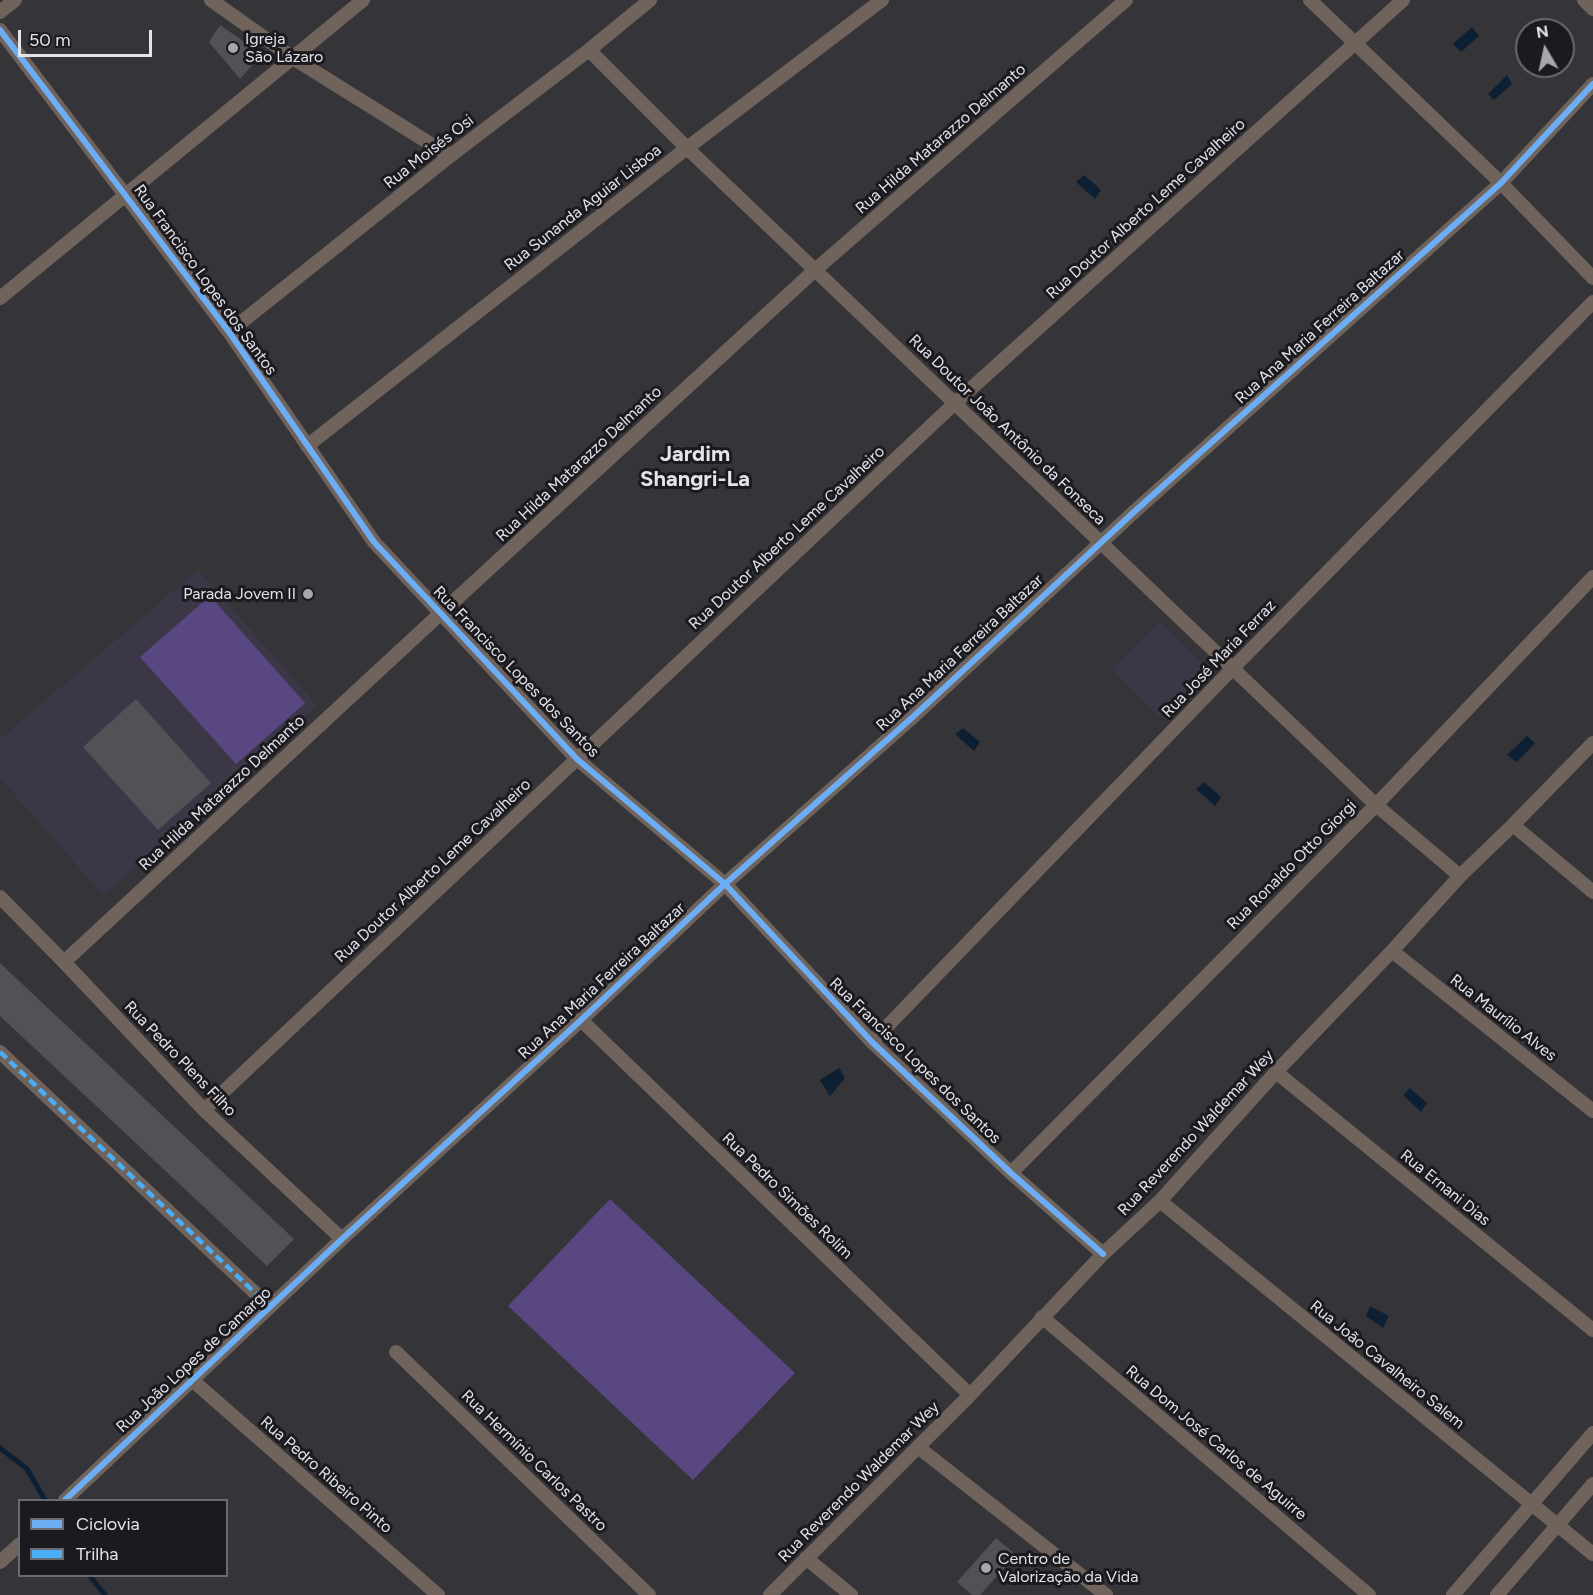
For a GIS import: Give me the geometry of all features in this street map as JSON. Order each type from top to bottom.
[{"type":"street","points":[[0,12],[15,0]]},
{"type":"street","points":[[211,0],[293,58],[450,156]]},
{"type":"street","points":[[0,298],[363,0]]},
{"type":"street","name":"Rua Moisés Osi","points":[[229,332],[650,0]]},
{"type":"street","name":"Rua Sunanda Aguiar Lisboa","points":[[308,446],[687,148],[882,0]]},
{"type":"street","name":"Rua Hilda Matarazzo Delmanto","points":[[64,962],[815,270],[1126,0]]},
{"type":"street","points":[[1310,0],[1501,183],[1593,278]]},
{"type":"street","name":"Rua Doutor Alberto Leme Cavalheiro","points":[[204,1110],[955,403],[1402,0]]},
{"type":"street","points":[[1584,0],[1593,9]]},
{"type":"street","name":"Rua Francisco Lopes dos Santos","points":[[0,30],[229,332],[374,542],[577,759],[725,884],[872,1042],[1011,1173],[1102,1254]]},
{"type":"street","name":"Rua Doutor João Antônio da Fonseca","points":[[589,50],[687,148],[1376,805],[1460,876]]},
{"type":"street","name":"Rua Ana Maria Ferreira Baltazar","points":[[342,1239],[581,1020],[725,884],[915,715],[1101,543],[1501,183],[1593,84]]},
{"type":"street","name":"Rua José Maria Ferraz","points":[[872,1042],[1233,668],[1593,302]]},
{"type":"street","name":"Rua Ronaldo Otto Giorgi","points":[[1011,1173],[1376,805],[1593,578]]},
{"type":"street","name":"Rua Reverendo Waldemar Wey","points":[[770,1595],[970,1395],[1102,1254],[1160,1201],[1276,1072],[1460,876],[1593,743]]},
{"type":"street","points":[[1513,825],[1593,892]]},
{"type":"street","name":"Rua Pedro Plens Filho","points":[[0,897],[204,1110],[342,1239]]},
{"type":"street","name":"Rua Maurílio Alves","points":[[1392,951],[1593,1111]]},
{"type":"street","name":"Rua Pedro Simões Rolim","points":[[581,1020],[970,1395]]},
{"type":"street","points":[[0,1052],[270,1307]]},
{"type":"street","name":"Rua Ernani Dias","points":[[1276,1072],[1593,1330]]},
{"type":"street","name":"Rua João Cavalheiro Salem","points":[[1160,1201],[1593,1554]]},
{"type":"street","name":"Rua João Lopes de Camargo","points":[[66,1499],[342,1239]]},
{"type":"street","name":"Rua Dom José Carlos de Aguirre","points":[[1042,1317],[1369,1595]]},
{"type":"street","name":"Rua Hermínio Carlos Pastro","points":[[396,1352],[649,1595]]},
{"type":"street","name":"Rua Pedro Ribeiro Pinto","points":[[192,1380],[438,1595]]},
{"type":"street","points":[[1453,1595],[1593,1433]]},
{"type":"street","points":[[918,1447],[1106,1595]]},
{"type":"street","points":[[1497,1595],[1593,1484]]},
{"type":"street","points":[[0,1562],[18,1546]]},
{"type":"street","points":[[806,1558],[851,1595]]},
{"type":"shaded area","points":[[198,570],[317,705],[103,895],[0,778],[0,739]]},
{"type":"shaded area","points":[[210,596],[305,703],[236,764],[140,657]]},
{"type":"shaded area","points":[[1161,621],[1209,670],[1159,717],[1112,669]]},
{"type":"shaded area","points":[[610,1199],[795,1373],[693,1480],[508,1306]]},
{"type":"water","points":[[1472,27],[1479,36],[1461,52],[1453,44]]},
{"type":"water","points":[[1507,75],[1512,84],[1494,100],[1488,94]]},
{"type":"water","points":[[1084,175],[1101,190],[1095,199],[1076,182]]},
{"type":"water","points":[[963,728],[980,742],[974,751],[955,734]]},
{"type":"water","points":[[1527,736],[1535,743],[1517,762],[1507,755]]},
{"type":"water","points":[[1204,782],[1221,797],[1215,806],[1196,789]]},
{"type":"water","points":[[839,1068],[845,1078],[830,1096],[820,1080]]},
{"type":"water","points":[[1410,1088],[1427,1103],[1421,1112],[1403,1095]]},
{"type":"water","points":[[1370,1306],[1389,1316],[1383,1328],[1366,1316]]},
{"type":"building","name":"Igreja São Lázaro","points":[[220,25],[262,54],[240,79],[209,42]]},
{"type":"building","points":[[136,699],[211,783],[158,830],[83,747]]},
{"type":"building","points":[[0,963],[294,1239],[267,1266],[0,1016]]},
{"type":"building","name":"Centro de Valorização da Vida","points":[[996,1538],[1016,1555],[980,1595],[972,1595],[957,1582]]},
{"type":"waterway","points":[[0,1448],[27,1469],[44,1499]]},
{"type":"waterway","points":[[91,1577],[105,1595]]},
{"type":"marked path","points":[[0,1052],[270,1307]]},
{"type":"cycle path","points":[[0,30],[229,332],[374,542],[577,759],[725,884],[872,1042],[1011,1173],[1103,1254]]},
{"type":"cycle path","points":[[66,1499],[725,884],[915,715],[1135,511],[1501,183],[1593,84]]},
{"type":"place","name":"Igreja São Lázaro","points":[[233,48]]},
{"type":"place","name":"Parada Jovem II","points":[[308,594]]},
{"type":"place","name":"Centro de Valorização da Vida","points":[[986,1568]]},
{"type":"district","name":"Jardim Shangri-La","points":[[695,468]]}]
